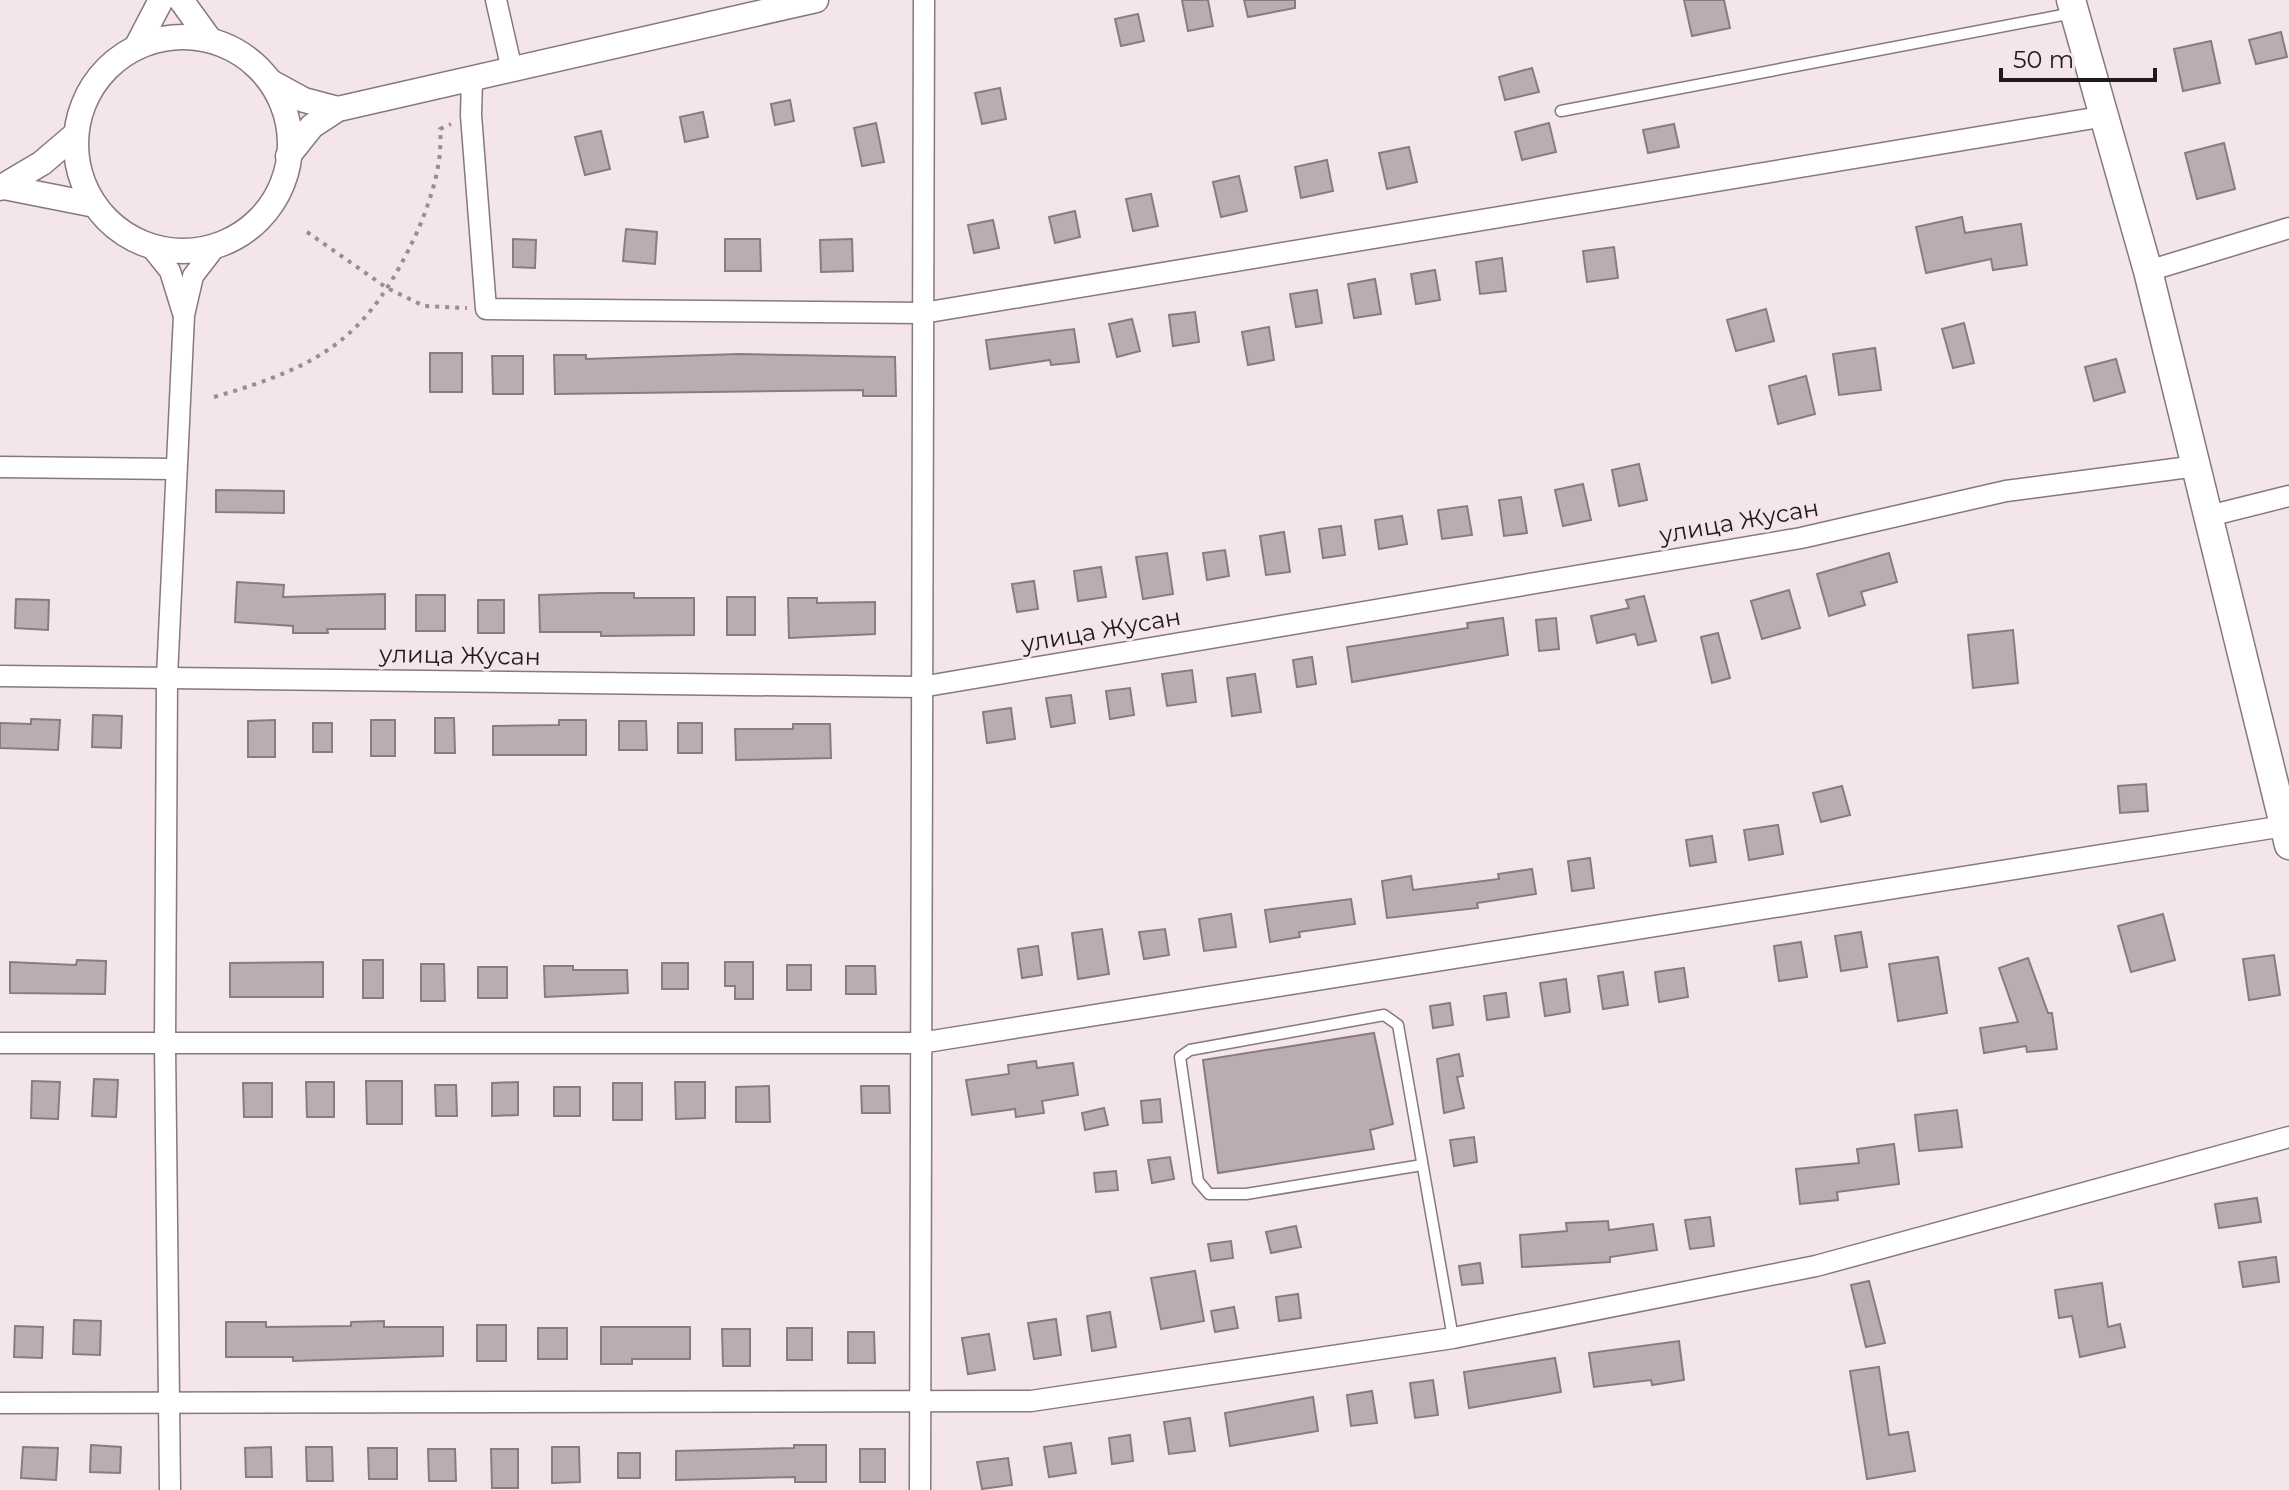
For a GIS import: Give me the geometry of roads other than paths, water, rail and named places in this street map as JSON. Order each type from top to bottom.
[{"type":"main road","points":[[2073,6],[2148,271],[2209,516],[2283,783],[2286,836]]},
{"type":"street","points":[[137,46],[161,0]]},
{"type":"street","points":[[181,0],[210,40]]},
{"type":"street","points":[[496,0],[512,70]]},
{"type":"street","points":[[288,156],[312,126],[338,109],[816,0]]},
{"type":"street","points":[[920,1490],[924,0]]},
{"type":"street","points":[[271,82],[287,115],[288,156],[281,189],[259,219],[229,245],[182,253],[150,246],[122,232],[95,205],[79,172],[76,134],[85,98],[106,68],[137,46],[172,35],[210,40],[244,55],[271,82],[304,100],[338,109]]},
{"type":"street","points":[[472,79],[471,115],[486,309],[923,313],[2106,116]]},
{"type":"street","points":[[2,187],[42,163],[76,134]]},
{"type":"street","points":[[2,187],[95,205]]},
{"type":"street","points":[[2148,271],[2289,228]]},
{"type":"street","points":[[150,246],[170,271],[184,315]]},
{"type":"street","points":[[170,1490],[165,1045],[167,677],[184,315],[193,276],[213,250]]},
{"type":"street","name":"улица Жусан","points":[[0,676],[921,687],[1801,538],[2006,491],[2197,466]]},
{"type":"street","points":[[0,467],[176,469]]},
{"type":"street","points":[[2209,516],[2289,496]]},
{"type":"street","points":[[0,1043],[920,1043],[2286,836]]},
{"type":"street","points":[[0,1403],[1031,1401],[1453,1338],[1816,1266],[2289,1137]]},
{"type":"lane","points":[[1561,111],[2073,6]]},
{"type":"lane","points":[[1422,1165],[1246,1194],[1209,1194],[1198,1181],[1180,1057],[1190,1050],[1384,1015],[1398,1025],[1453,1338]]}]
